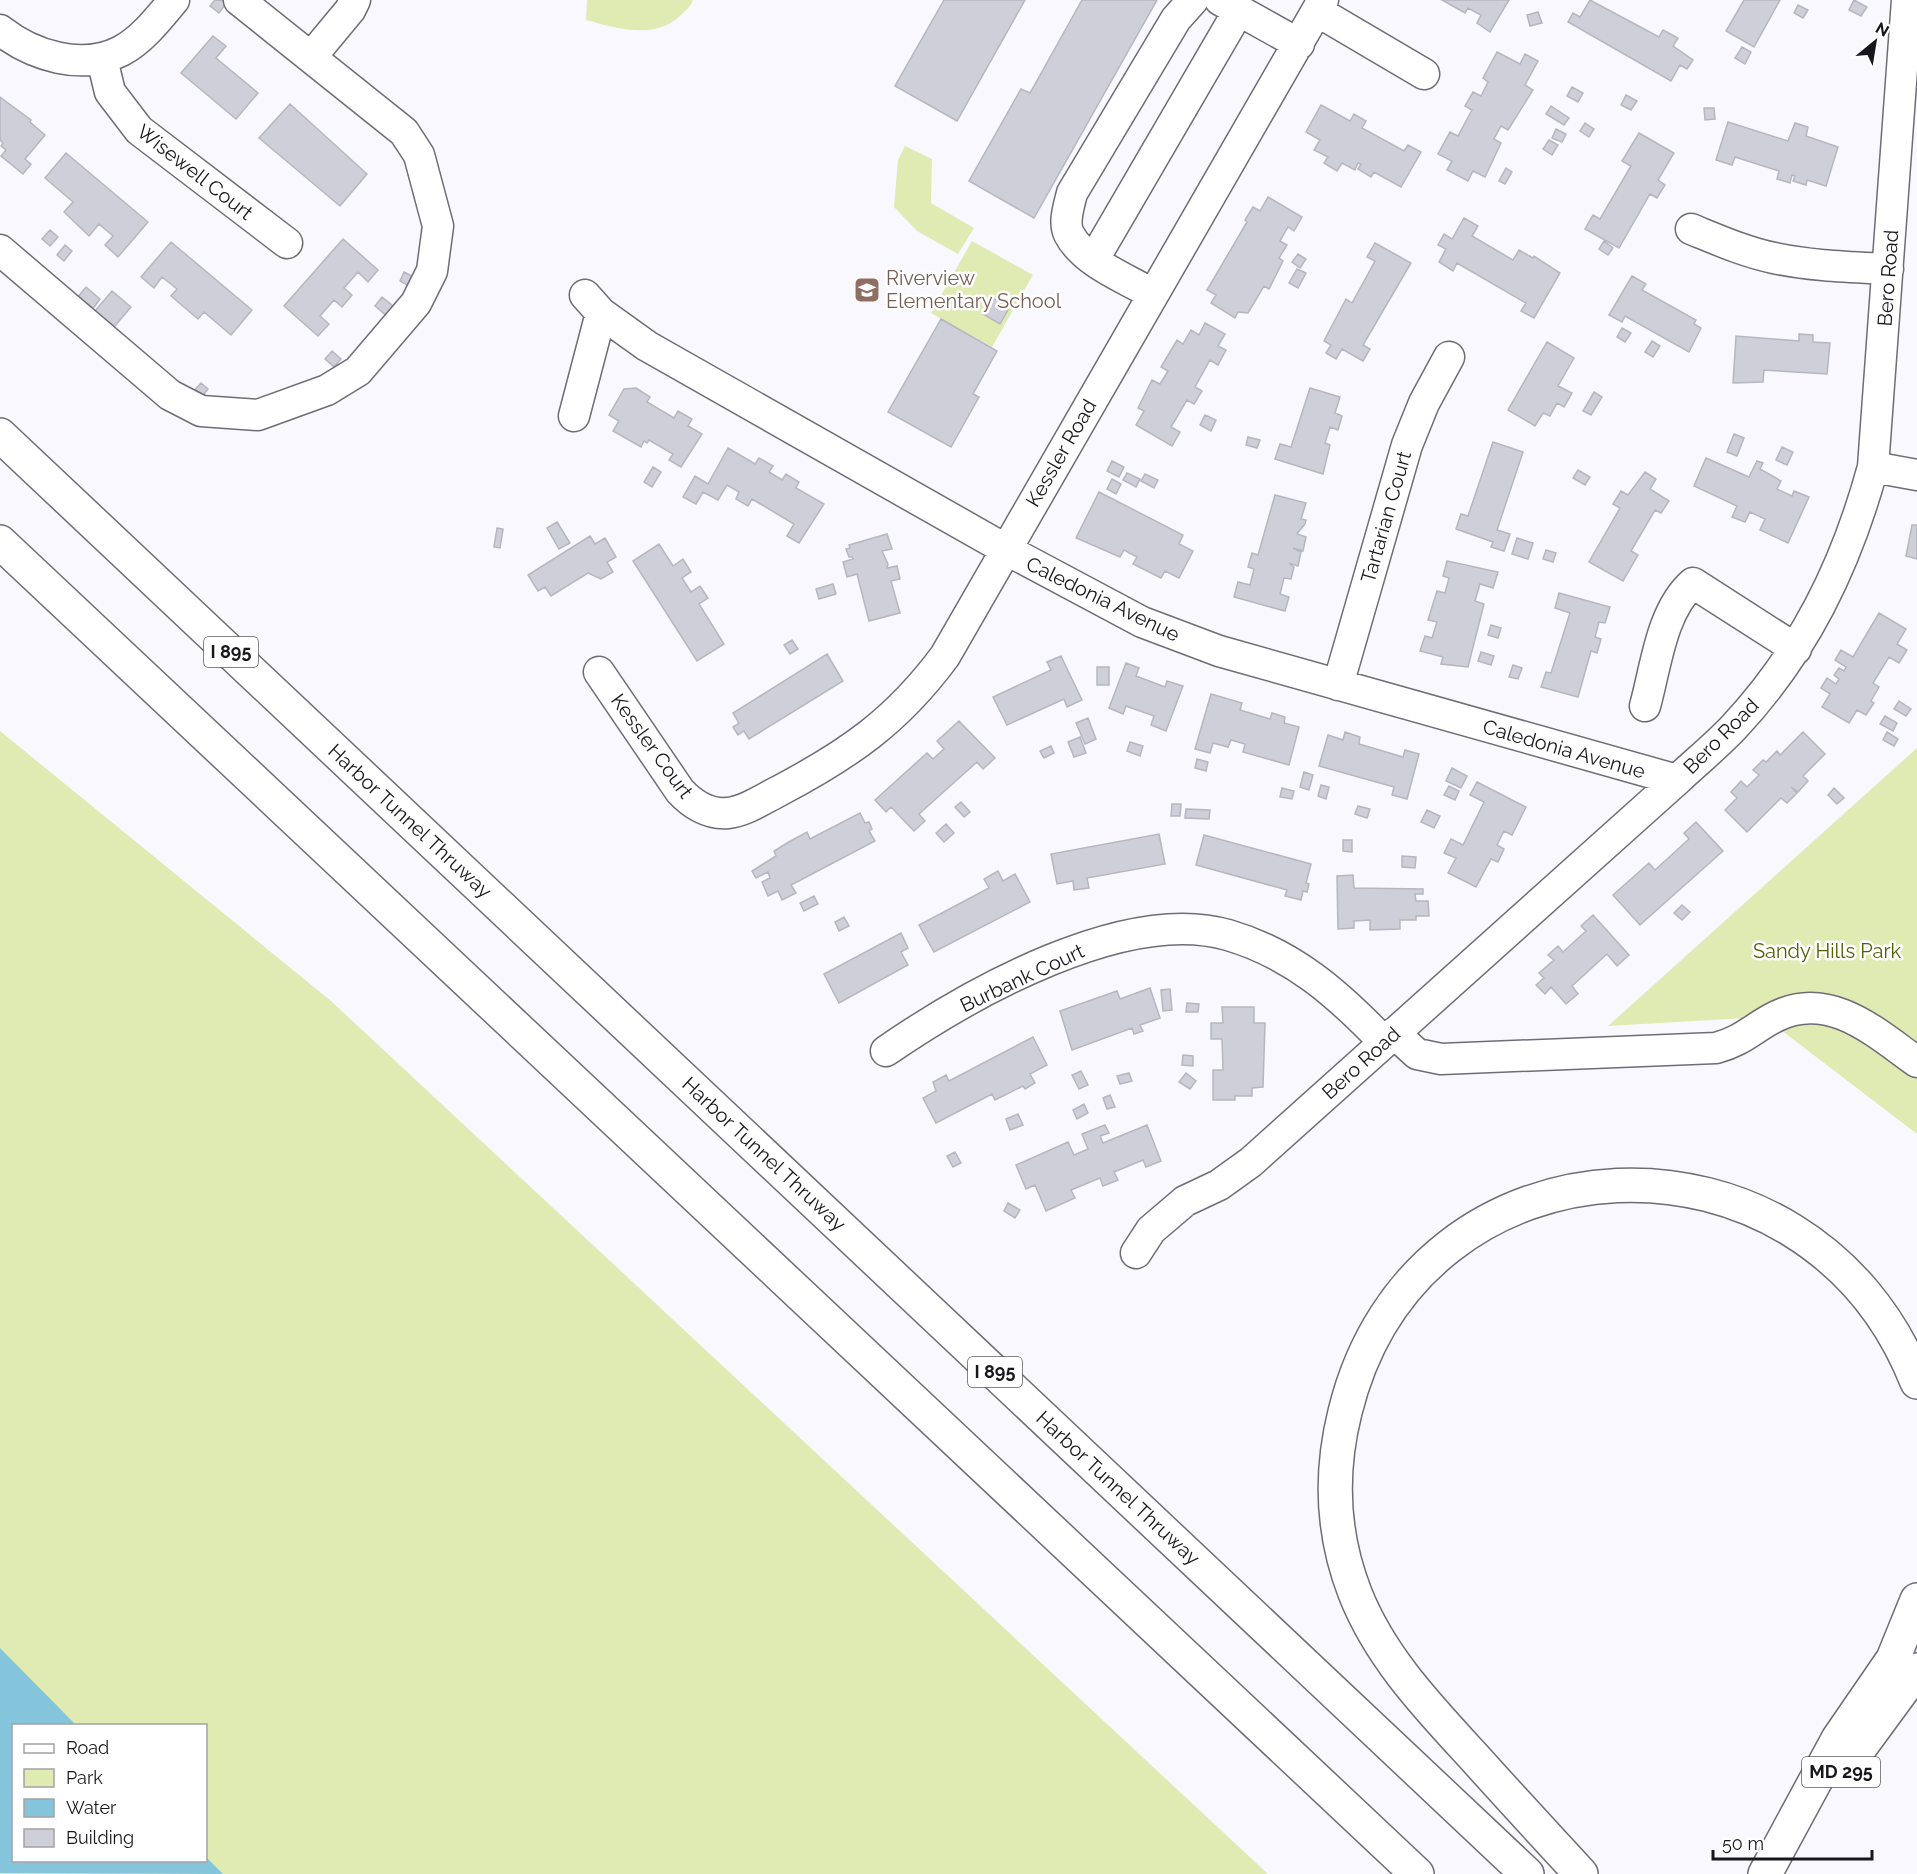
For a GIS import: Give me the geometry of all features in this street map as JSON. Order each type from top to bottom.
[{"type":"highway","name":"Harbor Tunnel Thruway","points":[[0,435],[1527,1874]]},
{"type":"highway","points":[[0,542],[1417,1874]]},
{"type":"highway","points":[[1581,1874],[1406,1681],[1386,1653],[1355,1594],[1338,1529],[1335,1459],[1356,1372],[1381,1324],[1413,1281],[1436,1259],[1459,1241],[1505,1213],[1533,1201],[1591,1187],[1625,1184],[1662,1186],[1724,1197],[1785,1224],[1812,1241],[1851,1276],[1876,1306],[1893,1331],[1917,1382]]},
{"type":"highway","points":[[1765,1874],[1838,1739],[1893,1659],[1917,1600]]},
{"type":"highway","name":"MD 295","points":[[1765,1874],[1917,1670]]},
{"type":"street","points":[[0,30],[27,47],[48,56],[74,60],[102,59],[123,50],[138,38],[174,0]]},
{"type":"street","points":[[0,250],[170,395],[201,411],[258,415],[327,390],[358,371],[416,303],[432,271],[438,226],[419,154],[404,132],[239,0]]},
{"type":"street","points":[[311,57],[350,10],[355,0]]},
{"type":"street","points":[[1152,294],[1081,250],[1068,233],[1067,215],[1072,193],[1176,19],[1193,0]]},
{"type":"street","name":"Bero Road","points":[[1136,1252],[1151,1230],[1168,1214],[1185,1201],[1219,1185],[1251,1162],[1677,780],[1732,728],[1766,690],[1796,649],[1831,587],[1863,504],[1873,467],[1907,0]]},
{"type":"street","points":[[1094,259],[1229,5],[1299,44]]},
{"type":"street","points":[[1320,6],[1425,74]]},
{"type":"street","name":"Kessler Road","points":[[711,811],[727,813],[745,809],[838,758],[885,724],[922,686],[945,656],[1320,6]]},
{"type":"street","name":"Wisewell Court","points":[[102,59],[110,92],[139,130],[287,243]]},
{"type":"street","points":[[1691,229],[1732,246],[1772,258],[1812,264],[1888,269]]},
{"type":"street","name":"Caledonia Avenue","points":[[574,416],[593,304],[648,346],[1005,549],[1102,602],[1181,639],[1677,780]]},
{"type":"street","name":"Tartarian Court","points":[[1338,685],[1407,445],[1424,403],[1449,357]]},
{"type":"street","points":[[1873,467],[1917,476]]},
{"type":"street","points":[[1645,706],[1674,607],[1683,592],[1693,583],[1796,649]]},
{"type":"street","name":"Kessler Court","points":[[599,672],[680,791],[689,801],[711,811]]},
{"type":"street","name":"Burbank Court","points":[[886,1052],[959,1006],[1040,965],[1125,936],[1195,930],[1227,935],[1291,963],[1342,999],[1389,1037],[1417,1054],[1441,1059],[1716,1048],[1750,1035],[1775,1016],[1798,1008],[1816,1007],[1856,1020],[1917,1062]]},
{"type":"green space","points":[[587,0],[693,0],[686,10],[671,23],[660,28],[636,30],[611,27],[586,20]]},
{"type":"green space","points":[[905,146],[932,159],[931,203],[974,228],[958,254],[917,231],[894,207],[898,160]]},
{"type":"green space","points":[[972,241],[1033,275],[992,347],[931,313]]},
{"type":"green space","points":[[0,731],[331,1001],[1268,1874],[0,1874]]},
{"type":"green space","name":"Sandy Hills Park","points":[[1917,748],[1917,1134],[1764,1017],[1608,1026]]},
{"type":"water","points":[[0,1648],[75,1724],[12,1724],[12,1862],[207,1862],[207,1858],[223,1874],[0,1873]]},
{"type":"building","points":[[215,0],[228,1],[219,13],[210,6]]},
{"type":"building","points":[[944,0],[1025,0],[957,121],[895,86]]},
{"type":"building","points":[[1082,0],[1157,0],[1034,218],[969,181],[1021,89],[1030,93]]},
{"type":"building","points":[[1442,0],[1509,0],[1490,32],[1477,23],[1481,15],[1468,8],[1465,13]]},
{"type":"building","points":[[1590,0],[1659,37],[1663,30],[1678,38],[1673,46],[1693,60],[1687,69],[1680,65],[1671,81],[1568,22],[1573,13],[1580,17]]},
{"type":"building","points":[[1744,0],[1780,0],[1754,47],[1726,31]]},
{"type":"building","points":[[1854,0],[1867,7],[1861,16],[1849,10]]},
{"type":"building","points":[[1798,5],[1808,10],[1803,18],[1794,13]]},
{"type":"building","points":[[1538,12],[1542,23],[1530,26],[1527,15]]},
{"type":"building","points":[[213,36],[226,46],[216,58],[258,93],[236,119],[181,73]]},
{"type":"building","points":[[1742,47],[1751,52],[1745,64],[1735,58]]},
{"type":"building","points":[[1497,52],[1520,64],[1525,54],[1538,61],[1525,85],[1533,90],[1508,130],[1501,126],[1494,139],[1501,143],[1485,177],[1473,171],[1468,181],[1447,170],[1452,161],[1438,154],[1450,132],[1458,136],[1472,110],[1465,106],[1473,92],[1481,96],[1488,82],[1483,78]]},
{"type":"building","points":[[1572,87],[1583,93],[1578,102],[1567,96]]},
{"type":"building","points":[[1626,95],[1637,101],[1631,110],[1621,105]]},
{"type":"building","points":[[0,97],[31,120],[30,122],[45,135],[25,159],[31,164],[23,174],[1,156],[6,150],[1,146],[3,143],[0,140]]},
{"type":"building","points":[[290,104],[367,174],[340,206],[259,138]]},
{"type":"building","points":[[1321,105],[1350,121],[1354,114],[1366,121],[1362,128],[1404,151],[1408,145],[1421,152],[1401,187],[1374,172],[1371,177],[1358,169],[1361,164],[1358,163],[1355,170],[1342,163],[1337,171],[1324,163],[1328,157],[1314,150],[1320,140],[1306,132]]},
{"type":"building","points":[[1551,106],[1569,118],[1564,125],[1546,114]]},
{"type":"building","points":[[1704,108],[1714,108],[1715,119],[1705,120]]},
{"type":"building","points":[[1728,122],[1788,141],[1795,123],[1808,127],[1806,136],[1838,147],[1826,186],[1807,180],[1806,185],[1793,181],[1795,176],[1792,175],[1790,183],[1777,179],[1779,171],[1735,157],[1732,165],[1716,160]]},
{"type":"building","points":[[1585,123],[1594,129],[1589,137],[1580,131]]},
{"type":"building","points":[[1556,129],[1566,134],[1562,142],[1552,138]]},
{"type":"building","points":[[1639,133],[1674,153],[1658,180],[1665,185],[1657,198],[1650,194],[1619,248],[1585,229],[1593,215],[1600,219],[1631,166],[1622,161]]},
{"type":"building","points":[[1549,140],[1558,145],[1552,155],[1543,149]]},
{"type":"building","points":[[66,153],[148,222],[118,257],[105,245],[113,236],[99,224],[89,236],[64,212],[73,202],[45,178]]},
{"type":"building","points":[[1506,168],[1512,172],[1505,184],[1499,181]]},
{"type":"building","points":[[1268,197],[1302,217],[1294,231],[1288,227],[1280,241],[1287,245],[1279,258],[1283,261],[1269,289],[1264,286],[1248,313],[1238,312],[1235,318],[1211,303],[1216,295],[1207,290],[1247,222],[1245,220],[1253,207],[1260,211]]},
{"type":"building","points":[[1464,218],[1478,226],[1472,236],[1513,260],[1519,250],[1533,258],[1534,256],[1560,273],[1534,318],[1521,311],[1526,303],[1457,263],[1453,271],[1439,262],[1446,249],[1438,245],[1444,234],[1452,239]]},
{"type":"building","points":[[50,230],[58,237],[50,246],[42,239]]},
{"type":"building","points":[[343,239],[378,270],[368,282],[358,272],[344,288],[352,295],[342,307],[334,300],[320,316],[329,324],[318,336],[284,306]]},
{"type":"building","points":[[1604,241],[1613,248],[1608,255],[1599,249]]},
{"type":"building","points":[[171,242],[252,310],[231,335],[204,312],[198,319],[171,296],[177,289],[162,277],[154,288],[141,277]]},
{"type":"building","points":[[1375,243],[1411,263],[1363,345],[1370,349],[1363,361],[1342,349],[1336,359],[1326,353],[1331,345],[1324,341],[1346,299],[1352,303],[1375,261],[1367,257]]},
{"type":"building","points":[[65,245],[72,251],[64,261],[57,255]]},
{"type":"building","points":[[1298,254],[1306,259],[1300,268],[1292,262]]},
{"type":"building","points":[[1297,269],[1306,273],[1298,288],[1289,283]]},
{"type":"building","points":[[404,272],[414,277],[409,286],[400,281]]},
{"type":"building","points":[[1632,276],[1646,284],[1642,290],[1696,320],[1694,324],[1701,328],[1689,352],[1625,316],[1622,322],[1609,315]]},
{"type":"building","points":[[86,287],[100,299],[92,310],[77,298]]},
{"type":"building","points":[[112,291],[131,307],[114,327],[95,311]]},
{"type":"building","points":[[382,297],[397,309],[389,318],[375,306]]},
{"type":"building","points":[[993,298],[1009,308],[1000,324],[983,314]]},
{"type":"building","points":[[941,319],[997,351],[973,394],[979,397],[951,447],[888,412]]},
{"type":"building","points":[[1205,323],[1225,334],[1218,346],[1226,350],[1218,365],[1210,360],[1195,387],[1202,391],[1194,404],[1187,400],[1171,427],[1180,432],[1172,446],[1136,425],[1144,411],[1138,408],[1152,380],[1160,384],[1168,371],[1161,367],[1177,340],[1183,344],[1191,330],[1199,335]]},
{"type":"building","points":[[1622,328],[1631,333],[1625,342],[1617,337]]},
{"type":"building","points":[[1799,334],[1813,335],[1813,342],[1830,343],[1827,374],[1764,370],[1763,382],[1733,383],[1736,336],[1799,341]]},
{"type":"building","points":[[1652,341],[1660,346],[1653,357],[1645,352]]},
{"type":"building","points":[[1547,342],[1574,358],[1558,386],[1572,393],[1564,407],[1557,403],[1550,416],[1543,413],[1535,426],[1508,410]]},
{"type":"building","points":[[332,351],[341,359],[334,367],[325,359]]},
{"type":"building","points":[[201,383],[208,389],[201,398],[193,392]]},
{"type":"building","points":[[636,388],[650,397],[647,402],[674,418],[678,411],[692,419],[688,426],[702,434],[681,467],[669,460],[673,454],[649,440],[647,443],[644,441],[641,447],[613,431],[619,421],[609,415],[624,389]]},
{"type":"building","points":[[1310,388],[1340,397],[1335,413],[1342,416],[1338,430],[1330,427],[1325,443],[1330,445],[1323,474],[1275,459],[1280,444],[1291,447]]},
{"type":"building","points":[[1594,392],[1602,397],[1591,415],[1583,411]]},
{"type":"building","points":[[1205,415],[1216,420],[1211,431],[1200,425]]},
{"type":"building","points":[[1734,434],[1744,438],[1737,456],[1727,452]]},
{"type":"building","points":[[1248,437],[1260,440],[1257,448],[1246,445]]},
{"type":"building","points":[[1493,442],[1523,452],[1497,530],[1510,534],[1504,551],[1491,547],[1493,542],[1456,529],[1461,514],[1468,516]]},
{"type":"building","points":[[1782,447],[1793,452],[1787,465],[1776,460]]},
{"type":"building","points":[[728,448],[755,464],[759,458],[773,466],[769,472],[782,480],[786,474],[799,482],[796,488],[824,504],[799,543],[787,536],[794,524],[752,499],[748,506],[736,499],[739,492],[727,485],[718,500],[703,492],[696,504],[683,497],[695,476],[708,484]]},
{"type":"building","points":[[1706,458],[1749,477],[1757,461],[1763,463],[1760,469],[1781,481],[1777,489],[1792,496],[1794,491],[1809,497],[1788,543],[1760,530],[1765,519],[1750,512],[1745,522],[1732,517],[1737,506],[1694,486]]},
{"type":"building","points":[[1112,461],[1124,467],[1119,477],[1107,471]]},
{"type":"building","points":[[653,467],[661,472],[652,487],[644,482]]},
{"type":"building","points":[[1578,470],[1590,477],[1585,485],[1573,478]]},
{"type":"building","points":[[1645,472],[1656,479],[1650,489],[1669,501],[1661,513],[1655,510],[1631,551],[1638,555],[1623,581],[1589,562],[1620,508],[1613,504],[1621,491],[1628,495]]},
{"type":"building","points":[[1127,473],[1140,479],[1136,487],[1123,480]]},
{"type":"building","points":[[1145,474],[1158,480],[1154,488],[1141,481]]},
{"type":"building","points":[[1112,479],[1121,484],[1116,494],[1107,489]]},
{"type":"building","points":[[1099,492],[1183,535],[1179,544],[1193,551],[1179,578],[1165,571],[1161,578],[1133,564],[1137,557],[1124,550],[1120,557],[1076,538]]},
{"type":"building","points":[[1275,495],[1306,503],[1301,519],[1306,520],[1305,524],[1297,534],[1306,537],[1303,551],[1293,548],[1301,552],[1298,566],[1289,563],[1294,567],[1291,579],[1284,578],[1280,594],[1289,597],[1285,611],[1234,597],[1238,582],[1250,585],[1254,569],[1248,567],[1252,553],[1258,555]]},
{"type":"building","points":[[557,522],[570,543],[559,549],[547,528]]},
{"type":"building","points":[[1912,525],[1917,525],[1917,559],[1906,556]]},
{"type":"building","points":[[497,528],[503,529],[500,548],[494,547]]},
{"type":"building","points":[[887,534],[892,549],[882,551],[888,564],[887,568],[897,566],[900,579],[891,581],[900,613],[869,621],[857,574],[847,577],[843,562],[853,559],[849,557],[846,549],[850,548],[849,545]]},
{"type":"building","points":[[590,536],[595,544],[605,538],[616,557],[607,562],[613,572],[601,579],[588,573],[551,596],[545,587],[538,591],[528,575]]},
{"type":"building","points":[[1517,538],[1533,543],[1528,559],[1512,554]]},
{"type":"building","points":[[659,544],[673,566],[683,559],[691,572],[682,578],[691,592],[700,586],[708,598],[699,604],[724,644],[697,661],[633,561]]},
{"type":"building","points":[[1546,550],[1556,553],[1553,562],[1543,559]]},
{"type":"building","points":[[1447,561],[1498,572],[1493,588],[1480,584],[1475,601],[1484,604],[1468,667],[1441,664],[1443,657],[1420,651],[1425,636],[1432,638],[1437,622],[1428,620],[1437,591],[1445,593],[1449,578],[1443,576]]},
{"type":"building","points":[[833,584],[836,594],[819,599],[816,589]]},
{"type":"building","points":[[1559,593],[1610,607],[1605,623],[1599,622],[1595,637],[1601,639],[1597,653],[1591,651],[1578,697],[1541,687],[1546,672],[1551,673],[1570,613],[1555,608]]},
{"type":"building","points":[[1879,613],[1906,629],[1897,644],[1907,650],[1899,663],[1889,657],[1873,683],[1879,687],[1871,701],[1874,703],[1866,715],[1857,710],[1849,723],[1822,707],[1830,694],[1821,688],[1827,678],[1836,684],[1839,679],[1834,675],[1839,668],[1844,671],[1846,667],[1835,660],[1841,650],[1853,657]]},
{"type":"building","points":[[1491,625],[1501,628],[1498,638],[1488,635]]},
{"type":"building","points":[[792,640],[798,649],[790,654],[784,645]]},
{"type":"building","points":[[1481,652],[1494,656],[1491,665],[1478,661]]},
{"type":"building","points":[[827,654],[843,681],[749,739],[744,731],[738,735],[733,727],[739,723],[733,713]]},
{"type":"building","points":[[1061,656],[1082,700],[1067,707],[1064,699],[1007,725],[993,697],[1051,670],[1047,662]]},
{"type":"building","points":[[1126,663],[1139,668],[1136,676],[1165,687],[1167,681],[1183,686],[1166,731],[1151,725],[1154,716],[1126,706],[1123,714],[1109,708]]},
{"type":"building","points":[[1513,665],[1522,668],[1518,679],[1509,677]]},
{"type":"building","points":[[1097,667],[1109,667],[1109,685],[1097,685]]},
{"type":"building","points":[[1211,694],[1242,703],[1240,710],[1270,719],[1272,713],[1285,717],[1284,723],[1299,727],[1289,765],[1243,752],[1245,744],[1231,740],[1228,747],[1213,743],[1210,753],[1195,749]]},
{"type":"building","points":[[1899,701],[1911,709],[1906,716],[1894,709]]},
{"type":"building","points":[[1885,716],[1897,723],[1893,731],[1880,724]]},
{"type":"building","points":[[1088,718],[1096,739],[1085,744],[1076,723]]},
{"type":"building","points":[[959,721],[995,758],[983,769],[977,762],[919,814],[925,821],[914,831],[891,807],[886,812],[875,800],[927,753],[933,759],[944,749],[937,741]]},
{"type":"building","points":[[1345,732],[1360,737],[1359,744],[1403,757],[1405,750],[1419,754],[1407,799],[1392,795],[1394,787],[1319,766],[1328,735],[1343,740]]},
{"type":"building","points":[[1803,732],[1825,754],[1803,776],[1808,781],[1798,792],[1791,787],[1797,793],[1787,803],[1781,798],[1747,832],[1725,810],[1737,798],[1731,792],[1741,781],[1747,787],[1759,775],[1753,770],[1763,760],[1766,762],[1777,751],[1780,755]]},
{"type":"building","points":[[1887,732],[1898,739],[1894,746],[1883,740]]},
{"type":"building","points":[[1080,737],[1086,753],[1074,757],[1068,742]]},
{"type":"building","points":[[1130,742],[1143,746],[1140,756],[1127,751]]},
{"type":"building","points":[[1051,746],[1054,753],[1044,758],[1040,751]]},
{"type":"building","points":[[1197,759],[1208,762],[1206,771],[1195,768]]},
{"type":"building","points":[[1452,768],[1467,776],[1461,788],[1446,781]]},
{"type":"building","points":[[1304,772],[1313,775],[1309,790],[1300,787]]},
{"type":"building","points":[[1477,782],[1526,807],[1512,835],[1504,831],[1497,845],[1504,849],[1498,862],[1491,859],[1476,887],[1448,873],[1456,858],[1444,853],[1451,839],[1463,845],[1484,802],[1470,795]]},
{"type":"building","points":[[1321,785],[1329,787],[1326,799],[1318,796]]},
{"type":"building","points":[[1449,786],[1459,791],[1455,800],[1444,795]]},
{"type":"building","points":[[1282,788],[1294,791],[1292,799],[1280,797]]},
{"type":"building","points":[[1834,788],[1844,798],[1837,804],[1828,795]]},
{"type":"building","points":[[961,802],[970,812],[964,817],[955,807]]},
{"type":"building","points":[[1172,804],[1181,804],[1180,816],[1171,816]]},
{"type":"building","points":[[1358,806],[1370,809],[1367,818],[1355,814]]},
{"type":"building","points":[[1186,809],[1210,810],[1209,819],[1185,818]]},
{"type":"building","points":[[1427,810],[1440,816],[1434,828],[1421,822]]},
{"type":"building","points":[[860,813],[865,823],[869,822],[872,829],[869,831],[875,841],[791,885],[796,893],[782,900],[778,891],[768,896],[762,882],[770,878],[768,872],[756,878],[752,871],[776,856],[774,851],[807,832],[810,839]]},
{"type":"building","points":[[1696,822],[1723,851],[1640,925],[1613,895],[1649,863],[1655,870],[1689,839],[1684,833]]},
{"type":"building","points":[[946,824],[954,833],[944,842],[936,833]]},
{"type":"building","points":[[1159,834],[1165,864],[1087,878],[1089,888],[1074,890],[1073,881],[1057,884],[1051,854]]},
{"type":"building","points":[[1204,835],[1311,864],[1306,883],[1309,884],[1307,892],[1303,891],[1301,900],[1285,896],[1287,890],[1196,865]]},
{"type":"building","points":[[1343,840],[1352,840],[1352,852],[1343,851]]},
{"type":"building","points":[[1402,856],[1416,857],[1415,868],[1402,867]]},
{"type":"building","points":[[998,871],[1003,881],[1015,874],[1030,902],[934,952],[919,925],[989,888],[984,879]]},
{"type":"building","points":[[1353,875],[1354,888],[1423,889],[1423,894],[1415,894],[1416,901],[1428,901],[1429,916],[1416,916],[1416,920],[1400,920],[1400,929],[1370,930],[1370,920],[1354,921],[1354,928],[1338,929],[1337,876]]},
{"type":"building","points":[[814,896],[818,904],[804,911],[800,903]]},
{"type":"building","points":[[1682,905],[1690,912],[1682,920],[1674,913]]},
{"type":"building","points":[[1593,915],[1629,955],[1617,966],[1607,954],[1572,986],[1578,994],[1566,1004],[1551,987],[1545,994],[1536,985],[1544,978],[1539,973],[1554,960],[1548,955],[1558,946],[1563,952],[1586,931],[1581,926]]},
{"type":"building","points":[[844,917],[849,926],[839,931],[835,922]]},
{"type":"building","points":[[901,933],[908,948],[901,952],[908,965],[839,1003],[824,974]]},
{"type":"building","points":[[1150,988],[1160,1018],[1140,1025],[1143,1031],[1134,1034],[1132,1028],[1072,1050],[1060,1011],[1117,991],[1120,999]]},
{"type":"building","points":[[1170,989],[1172,1010],[1163,1011],[1161,990]]},
{"type":"building","points":[[1187,1003],[1199,1004],[1198,1012],[1186,1012]]},
{"type":"building","points":[[1222,1007],[1254,1007],[1254,1023],[1265,1023],[1263,1087],[1252,1088],[1252,1096],[1235,1096],[1235,1100],[1213,1100],[1213,1070],[1223,1070],[1222,1039],[1211,1039],[1211,1023],[1223,1023]]},
{"type":"building","points":[[1033,1037],[1047,1065],[1030,1074],[1035,1083],[1025,1089],[1023,1086],[995,1100],[992,1094],[936,1123],[923,1098],[936,1091],[933,1082],[946,1075],[949,1081]]},
{"type":"building","points":[[1183,1055],[1193,1056],[1193,1066],[1182,1065]]},
{"type":"building","points":[[1081,1071],[1088,1085],[1079,1089],[1072,1075]]},
{"type":"building","points":[[1129,1073],[1132,1081],[1120,1084],[1117,1076]]},
{"type":"building","points":[[1186,1073],[1196,1081],[1190,1089],[1179,1082]]},
{"type":"building","points":[[1110,1095],[1115,1107],[1107,1109],[1103,1098]]},
{"type":"building","points":[[1084,1104],[1088,1113],[1077,1119],[1073,1110]]},
{"type":"building","points":[[1018,1114],[1023,1125],[1010,1130],[1006,1119]]},
{"type":"building","points":[[1105,1125],[1109,1133],[1100,1136],[1103,1143],[1147,1125],[1161,1161],[1146,1167],[1143,1160],[1114,1172],[1118,1180],[1103,1186],[1100,1178],[1071,1190],[1075,1198],[1046,1211],[1035,1185],[1026,1189],[1016,1165],[1068,1142],[1074,1155],[1088,1149],[1082,1134]]},
{"type":"building","points":[[955,1152],[961,1163],[953,1167],[947,1156]]},
{"type":"building","points":[[1008,1203],[1020,1210],[1015,1218],[1004,1211]]},
{"type":"place","name":"Riverview Elementary School","points":[[867,290]]}]
